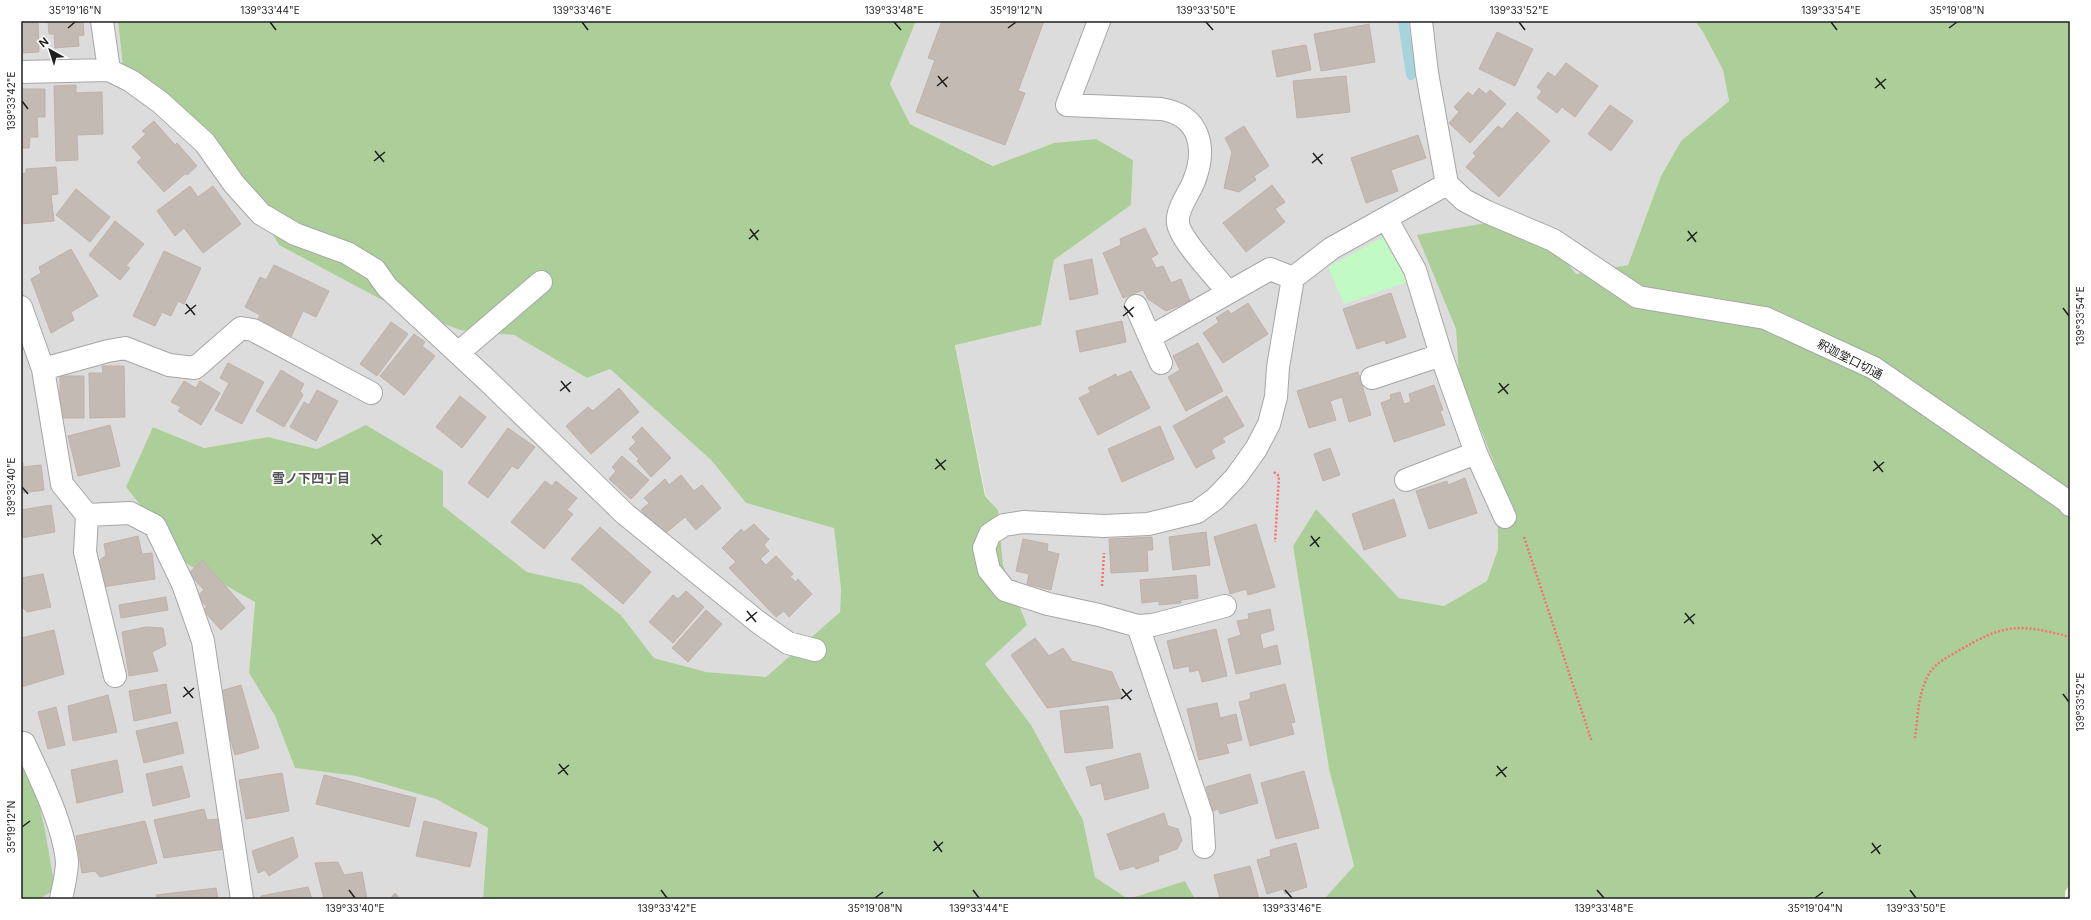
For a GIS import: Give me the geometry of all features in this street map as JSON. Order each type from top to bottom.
[{"type":"street","points":[[102,21],[109,70]]},
{"type":"street","points":[[1099,21],[1067,105],[1161,109],[1174,111],[1187,118],[1196,130],[1199,153],[1194,180],[1177,216],[1178,225],[1183,237],[1228,292]]},
{"type":"street","points":[[1225,606],[1153,625],[1138,626],[1099,614],[1048,604],[1004,590],[989,570],[984,548],[990,534],[1004,525],[1023,522],[1104,526],[1148,524],[1197,512],[1216,499],[1236,477],[1256,449],[1269,424],[1274,404],[1293,278],[1332,248],[1447,184],[1427,73],[1421,21]]},
{"type":"street","points":[[21,72],[109,70],[131,81],[187,126],[205,144],[234,184],[261,214],[295,234],[347,253],[375,270],[387,287],[557,447],[625,514],[758,622],[788,642],[815,650]]},
{"type":"street","name":"釈迦堂口切通","points":[[1447,184],[1470,203],[1553,240],[1623,288],[1638,296],[1765,318],[1874,368],[2067,501],[2070,505]]},
{"type":"street","points":[[1386,218],[1415,270],[1441,355],[1476,453],[1506,517]]},
{"type":"street","points":[[1150,338],[1270,269],[1293,278]]},
{"type":"street","points":[[458,354],[541,282]]},
{"type":"street","points":[[1136,306],[1161,363]]},
{"type":"street","points":[[21,307],[43,370],[62,484],[87,515],[85,552],[115,676]]},
{"type":"street","points":[[43,370],[108,351],[124,348],[169,365],[195,368],[242,328],[253,330],[372,393]]},
{"type":"street","points":[[1372,378],[1441,355]]},
{"type":"street","points":[[1406,480],[1476,453]]},
{"type":"street","points":[[87,515],[130,513],[154,526],[183,584],[203,641],[242,899]]},
{"type":"street","points":[[1138,626],[1202,816],[1204,847]]},
{"type":"street","points":[[24,744],[37,771],[61,834],[67,863],[61,899]]},
{"type":"path","points":[[1270,472],[1276,472],[1279,476],[1275,542]]},
{"type":"path","points":[[1506,517],[1520,527],[1592,742]]},
{"type":"path","points":[[1099,614],[1104,562],[1104,526]]},
{"type":"path","points":[[1915,738],[1923,686],[1931,670],[1945,659],[1978,639],[2005,628],[2030,627],[2070,637]]},
{"type":"shaded area","points":[[21,21],[118,21],[123,67],[242,184],[279,245],[382,300],[460,330],[514,335],[587,378],[610,369],[711,460],[746,503],[834,527],[841,589],[840,612],[766,677],[705,672],[654,658],[621,615],[581,584],[527,572],[443,506],[366,426],[317,449],[268,437],[204,448],[153,427],[187,564],[255,602],[249,673],[275,716],[295,768],[356,776],[436,799],[488,828],[483,899],[40,899],[55,889],[21,725]]},
{"type":"shaded area","points":[[916,21],[1695,21],[1703,32],[1723,70],[1729,101],[1681,141],[1661,176],[1628,265],[1575,274],[1559,252],[1417,235],[1456,329],[1459,375],[1497,470],[1498,549],[1487,581],[1444,606],[1399,598],[1316,510],[1293,546],[1329,769],[1354,867],[1326,897],[1320,899],[1195,899],[1185,881],[1128,899],[1095,877],[1083,820],[1031,725],[985,664],[1027,625],[1003,565],[998,510],[986,496],[955,344],[1041,325],[1054,260],[1131,205],[1133,160],[1096,139],[1054,143],[994,166],[910,124],[890,84]]},
{"type":"green space","points":[[118,21],[916,21],[890,84],[910,124],[993,166],[1054,143],[1096,139],[1133,160],[1131,205],[1054,260],[1041,325],[955,345],[985,496],[998,510],[1003,565],[1027,625],[985,664],[1031,725],[1083,820],[1095,877],[1128,899],[483,899],[488,828],[436,799],[356,776],[295,768],[275,716],[249,673],[255,602],[187,564],[126,487],[153,427],[204,448],[268,437],[317,449],[366,425],[443,471],[443,506],[527,572],[581,584],[621,615],[654,658],[706,672],[766,677],[840,612],[841,589],[834,528],[746,503],[711,460],[610,369],[587,378],[514,335],[460,330],[382,300],[279,245],[242,184],[123,67]]},
{"type":"green space","points":[[1695,21],[2070,21],[2070,885],[2065,891],[2065,899],[1320,899],[1326,897],[1354,866],[1329,769],[1293,546],[1316,509],[1399,598],[1444,606],[1487,581],[1498,549],[1497,470],[1459,375],[1456,329],[1417,235],[1486,223],[1559,252],[1576,274],[1628,265],[1661,176],[1681,141],[1729,101],[1723,70],[1703,32]]},
{"type":"green space","points":[[1383,237],[1409,281],[1344,304],[1328,267]]},
{"type":"green space","points":[[21,725],[45,830],[55,889],[40,899],[21,899]]},
{"type":"green space","points":[[1185,881],[1195,899],[1128,899]]},
{"type":"building","points":[[21,21],[38,21],[39,52],[22,53],[22,62]]},
{"type":"building","points":[[48,21],[83,21],[84,35],[78,36],[79,46],[55,48],[54,34],[49,34]]},
{"type":"building","points":[[942,21],[1044,21],[1018,91],[1025,93],[1005,145],[916,112],[935,60],[928,58]]},
{"type":"building","points":[[1369,24],[1375,62],[1321,71],[1314,34]]},
{"type":"building","points":[[1497,32],[1533,49],[1515,86],[1479,69]]},
{"type":"building","points":[[1306,45],[1311,70],[1277,77],[1272,51]]},
{"type":"building","points":[[1566,63],[1598,86],[1575,117],[1562,107],[1557,113],[1537,98],[1542,91],[1537,87],[1548,72],[1555,77]]},
{"type":"building","points":[[1346,76],[1350,112],[1297,118],[1293,81]]},
{"type":"building","points":[[76,85],[76,93],[102,92],[103,134],[77,135],[78,160],[56,161],[54,86]]},
{"type":"building","points":[[1479,88],[1486,94],[1490,90],[1506,104],[1470,143],[1449,123],[1459,112],[1454,107],[1468,92],[1473,96]]},
{"type":"building","points":[[21,89],[45,89],[45,117],[37,117],[38,137],[30,137],[29,148],[21,148]]},
{"type":"building","points":[[1610,105],[1633,121],[1611,151],[1588,134]]},
{"type":"building","points":[[1517,112],[1550,141],[1499,197],[1466,167],[1476,156],[1473,153],[1498,126],[1502,129]]},
{"type":"building","points":[[154,121],[175,145],[177,143],[197,166],[187,175],[186,173],[164,192],[137,162],[142,158],[132,147],[146,134],[142,131]]},
{"type":"building","points":[[1244,126],[1269,166],[1254,176],[1256,180],[1239,192],[1224,188],[1232,152],[1225,138]]},
{"type":"building","points":[[1418,135],[1426,158],[1391,170],[1398,191],[1366,203],[1351,158]]},
{"type":"building","points":[[56,167],[58,194],[51,195],[54,221],[21,224],[21,174],[26,173],[26,169]]},
{"type":"building","points":[[1272,185],[1285,202],[1275,209],[1285,222],[1246,252],[1223,223]]},
{"type":"building","points":[[190,186],[198,197],[213,186],[241,224],[203,253],[184,228],[175,236],[157,211]]},
{"type":"building","points":[[76,189],[110,217],[90,242],[56,215]]},
{"type":"building","points":[[115,221],[144,244],[126,266],[130,268],[120,280],[89,255]]},
{"type":"building","points":[[1145,228],[1158,254],[1151,258],[1156,268],[1163,266],[1171,283],[1181,279],[1190,301],[1166,311],[1148,299],[1143,290],[1123,298],[1103,253],[1121,245],[1120,239]]},
{"type":"building","points":[[71,249],[98,296],[71,312],[74,320],[51,333],[31,279],[41,273],[39,267]]},
{"type":"building","points":[[164,251],[201,268],[184,304],[178,301],[171,316],[162,312],[155,326],[133,316]]},
{"type":"building","points":[[1092,259],[1098,294],[1070,300],[1064,265]]},
{"type":"building","points":[[274,265],[329,291],[316,317],[303,311],[289,341],[255,325],[260,315],[245,307],[260,277],[266,280]]},
{"type":"building","points":[[1391,293],[1406,337],[1386,344],[1385,340],[1357,349],[1343,309]]},
{"type":"building","points":[[1248,303],[1268,334],[1223,363],[1203,333],[1219,322],[1216,318],[1228,310],[1231,314]]},
{"type":"building","points":[[1122,321],[1126,342],[1080,352],[1076,331]]},
{"type":"building","points":[[391,322],[408,334],[377,376],[360,364]]},
{"type":"building","points":[[414,334],[425,342],[422,346],[435,356],[404,395],[380,376]]},
{"type":"building","points":[[1198,343],[1223,391],[1186,411],[1168,377],[1180,370],[1173,356]]},
{"type":"building","points":[[228,363],[264,382],[242,424],[215,410],[229,383],[220,378]]},
{"type":"building","points":[[102,366],[124,366],[125,417],[90,418],[89,373],[103,373]]},
{"type":"building","points":[[281,370],[304,384],[300,391],[303,395],[284,427],[256,411]]},
{"type":"building","points":[[1131,371],[1150,408],[1098,435],[1079,398],[1091,392],[1088,388],[1116,374],[1117,377]]},
{"type":"building","points":[[1358,372],[1371,415],[1349,422],[1342,397],[1330,401],[1336,420],[1309,428],[1297,391]]},
{"type":"building","points":[[60,376],[84,376],[84,418],[60,418]]},
{"type":"building","points":[[184,381],[196,388],[200,381],[220,393],[201,425],[178,411],[181,407],[171,402]]},
{"type":"building","points":[[1434,385],[1443,410],[1440,411],[1445,425],[1394,442],[1381,403],[1391,399],[1390,395],[1400,392],[1404,404],[1411,402],[1409,394]]},
{"type":"building","points":[[619,388],[639,412],[591,454],[566,426],[588,407],[593,411]]},
{"type":"building","points":[[317,390],[338,401],[316,441],[290,427],[304,402],[309,405]]},
{"type":"building","points":[[460,396],[486,417],[462,448],[436,427]]},
{"type":"building","points":[[1227,396],[1244,426],[1222,438],[1225,442],[1211,450],[1215,458],[1196,468],[1173,426]]},
{"type":"building","points":[[110,425],[120,466],[78,476],[68,436]]},
{"type":"building","points":[[1160,426],[1174,459],[1122,482],[1108,449]]},
{"type":"building","points":[[642,427],[671,458],[651,477],[637,461],[639,459],[629,449],[636,442],[632,437]]},
{"type":"building","points":[[508,428],[535,447],[518,469],[512,466],[488,498],[468,483]]},
{"type":"building","points":[[1330,448],[1340,475],[1323,481],[1314,454]]},
{"type":"building","points":[[622,456],[649,480],[631,499],[609,479],[616,471],[612,467]]},
{"type":"building","points":[[21,463],[23,463],[23,467],[41,465],[44,490],[21,493]]},
{"type":"building","points":[[681,475],[694,491],[702,485],[721,508],[696,530],[685,517],[661,537],[644,518],[646,516],[641,510],[649,503],[644,498],[665,479],[669,485]]},
{"type":"building","points":[[1465,478],[1477,513],[1429,529],[1416,491],[1447,481],[1448,485]]},
{"type":"building","points":[[545,481],[552,486],[556,481],[577,498],[567,510],[573,514],[544,549],[511,522]]},
{"type":"building","points":[[1394,499],[1406,536],[1364,550],[1352,514]]},
{"type":"building","points":[[51,505],[55,532],[21,538],[21,510]]},
{"type":"building","points":[[754,524],[769,539],[764,545],[769,551],[760,559],[766,565],[776,556],[793,574],[790,577],[796,582],[798,579],[812,594],[789,617],[784,611],[776,617],[729,568],[736,562],[722,548],[741,529],[744,532]]},
{"type":"building","points":[[1256,524],[1275,587],[1248,595],[1246,589],[1230,594],[1214,537]]},
{"type":"building","points":[[600,527],[651,572],[623,604],[571,559]]},
{"type":"building","points":[[1206,532],[1210,565],[1173,570],[1169,537]]},
{"type":"building","points":[[138,536],[142,554],[152,553],[155,579],[102,587],[99,561],[106,555],[104,544]]},
{"type":"building","points":[[1152,537],[1153,550],[1147,550],[1148,571],[1111,573],[1109,539]]},
{"type":"building","points":[[1023,539],[1048,544],[1047,551],[1059,554],[1051,590],[1027,584],[1029,574],[1016,571]]},
{"type":"building","points":[[202,560],[245,608],[221,630],[203,610],[207,607],[197,596],[204,590],[189,573]]},
{"type":"building","points":[[43,574],[51,607],[27,612],[21,608],[21,578]]},
{"type":"building","points":[[1196,575],[1198,598],[1181,600],[1181,603],[1159,605],[1159,601],[1142,603],[1140,580]]},
{"type":"building","points":[[686,591],[704,607],[673,643],[649,622],[673,595],[678,599]]},
{"type":"building","points":[[166,597],[168,610],[121,618],[119,605]]},
{"type":"building","points":[[1270,609],[1274,630],[1260,634],[1263,649],[1277,645],[1281,664],[1236,674],[1228,639],[1241,635],[1237,621],[1249,619],[1248,614]]},
{"type":"building","points":[[706,610],[722,624],[688,662],[672,648]]},
{"type":"building","points":[[146,627],[163,628],[166,645],[152,652],[158,671],[129,676],[122,632]]},
{"type":"building","points":[[1216,629],[1227,676],[1202,682],[1199,670],[1190,672],[1189,666],[1174,669],[1167,641]]},
{"type":"building","points":[[54,630],[64,674],[21,687],[21,638]]},
{"type":"building","points":[[1035,638],[1049,656],[1063,648],[1072,661],[1112,672],[1123,698],[1047,708],[1011,655]]},
{"type":"building","points":[[166,684],[171,713],[134,721],[129,691]]},
{"type":"building","points":[[1285,684],[1295,722],[1291,723],[1294,734],[1250,746],[1239,702],[1251,699],[1250,693]]},
{"type":"building","points":[[241,685],[259,748],[235,755],[217,692]]},
{"type":"building","points":[[108,695],[117,732],[73,741],[68,706]]},
{"type":"building","points":[[1217,703],[1220,718],[1236,714],[1242,740],[1226,744],[1229,753],[1199,760],[1187,709]]},
{"type":"building","points":[[1108,706],[1113,748],[1065,753],[1060,711]]},
{"type":"building","points":[[56,707],[65,745],[48,749],[38,712]]},
{"type":"building","points":[[177,722],[184,753],[144,763],[136,731]]},
{"type":"building","points":[[1140,753],[1149,788],[1105,800],[1101,783],[1091,786],[1086,767]]},
{"type":"building","points":[[117,760],[123,792],[77,803],[71,770]]},
{"type":"building","points":[[182,766],[190,797],[153,806],[146,774]]},
{"type":"building","points":[[1304,771],[1319,828],[1276,839],[1261,783]]},
{"type":"building","points":[[282,773],[289,811],[246,819],[239,780]]},
{"type":"building","points":[[1250,774],[1258,803],[1220,814],[1218,809],[1213,811],[1206,787]]},
{"type":"building","points":[[324,775],[416,798],[409,827],[316,804]]},
{"type":"building","points":[[204,809],[207,820],[220,819],[225,849],[164,858],[154,820]]},
{"type":"building","points":[[1164,813],[1168,826],[1178,829],[1182,840],[1177,849],[1158,856],[1159,861],[1136,869],[1134,866],[1120,870],[1107,834]]},
{"type":"building","points":[[145,821],[157,863],[100,877],[95,871],[82,873],[76,836]]},
{"type":"building","points":[[424,821],[477,833],[470,867],[416,856]]},
{"type":"building","points":[[293,837],[298,857],[269,876],[265,870],[258,873],[252,851]]},
{"type":"building","points":[[1296,843],[1307,887],[1285,894],[1283,889],[1267,894],[1257,860],[1271,856],[1270,850]]},
{"type":"building","points":[[338,862],[344,875],[362,872],[367,899],[324,899],[315,863]]},
{"type":"building","points":[[1250,866],[1259,899],[1220,899],[1214,875]]},
{"type":"building","points":[[308,887],[312,899],[261,899],[261,896]]},
{"type":"building","points":[[216,888],[218,899],[157,899],[156,895]]},
{"type":"building","points":[[395,893],[400,899],[390,899]]},
{"type":"waterway","points":[[1403,21],[1411,75]]},
{"type":"district","name":"雪ノ下四丁目","points":[[311,478]]}]
